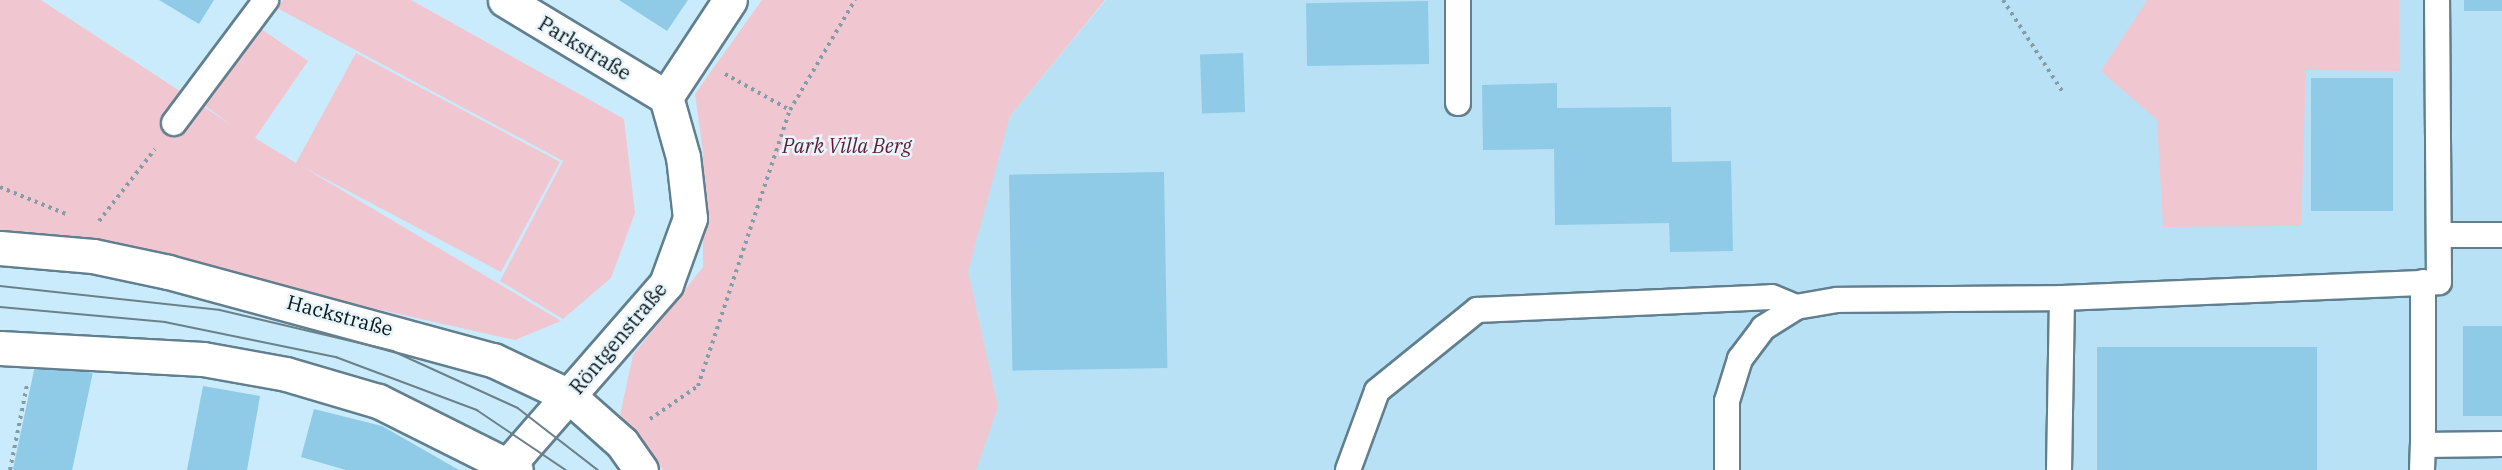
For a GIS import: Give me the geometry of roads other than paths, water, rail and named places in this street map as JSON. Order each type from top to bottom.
[{"type":"main road","name":"Parkstraße","points":[[505,0],[666,97]]},
{"type":"main road","points":[[666,97],[730,0]]},
{"type":"main road","name":"Röntgenstraße","points":[[512,467],[569,396],[666,284],[690,218],[682,157],[666,97]]},
{"type":"main road","name":"Hackstraße","points":[[0,248],[94,241],[396,329],[493,360],[569,396],[622,443],[641,470]]},
{"type":"main road","points":[[0,348],[203,359],[286,374],[378,401],[512,467]]},
{"type":"lane","points":[[174,123],[266,0]]},
{"type":"lane","points":[[1458,0],[1458,103]]},
{"type":"lane","points":[[1727,470],[1727,401],[1740,359],[1763,328],[1797,307],[1837,300],[2062,298],[2439,282],[2437,0]]},
{"type":"lane","points":[[2439,235],[2502,236]]},
{"type":"lane","points":[[2422,470],[2423,282]]},
{"type":"lane","points":[[1348,470],[1377,391],[1477,310],[1772,297],[1797,307]]},
{"type":"lane","points":[[2059,470],[2062,298]]},
{"type":"lane","points":[[2423,445],[2502,444]]},
{"type":"tram line","points":[[0,286],[220,310],[393,351],[518,408],[598,470]]},
{"type":"tram line","points":[[0,307],[165,322],[336,357],[477,410],[566,470]]},
{"type":"park label","name":"Park Villa Berg","points":[[847,145]]}]
